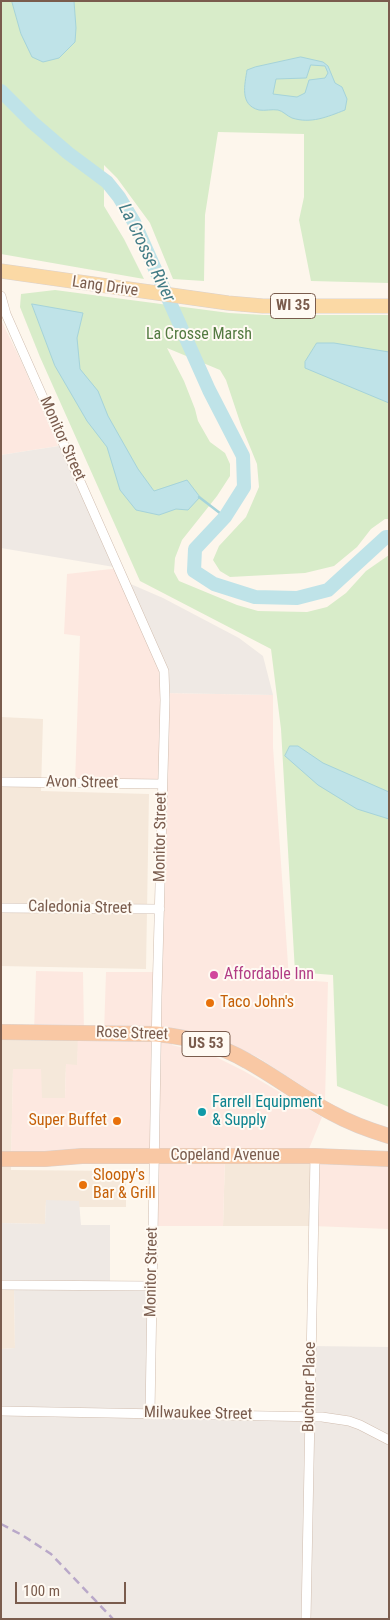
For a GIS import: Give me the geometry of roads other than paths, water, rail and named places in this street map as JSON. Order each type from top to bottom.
[{"type":"highway","name":"Rose Street","points":[[1,1032],[156,1034],[178,1036],[224,1049],[271,1074],[333,1114],[366,1129],[389,1136]]},
{"type":"highway","name":"Copeland Avenue","points":[[1,1159],[45,1159],[82,1156],[315,1156],[389,1159]]},
{"type":"main road","name":"Lang Drive","points":[[2,271],[197,300],[263,306],[389,306]]},
{"type":"street","points":[[1,278],[2,271]]},
{"type":"street","name":"Monitor Street","points":[[1,296],[6,314],[162,665],[165,678],[156,1034],[150,1413]]},
{"type":"street","name":"Avon Street","points":[[1,782],[162,784]]},
{"type":"street","name":"Caledonia Street","points":[[1,908],[160,909]]},
{"type":"street","name":"Buchner Place","points":[[306,1619],[315,1156]]},
{"type":"street","points":[[1,1285],[152,1286]]},
{"type":"street","name":"Milwaukee Street","points":[[1,1411],[309,1416],[360,1424],[389,1440]]},
{"type":"water","points":[[12,1],[74,1],[75,42],[59,58],[43,62],[32,57],[21,34]]},
{"type":"water","points":[[301,57],[323,62],[328,66],[335,83],[342,87],[347,99],[345,110],[312,120],[299,120],[278,110],[259,110],[248,104],[245,93],[247,70]],"holes":[[[311,65],[325,66],[328,73],[325,78],[309,80],[305,93],[297,97],[273,94],[276,79],[306,78]]]},
{"type":"water","points":[[32,304],[83,313],[77,338],[80,369],[98,391],[108,416],[138,469],[154,491],[187,480],[200,497],[188,510],[176,509],[159,515],[136,510],[120,490],[107,447],[87,421],[55,366]]},
{"type":"water","points":[[317,343],[334,343],[389,352],[389,403],[305,368],[305,362]]},
{"type":"water","points":[[290,746],[298,746],[323,763],[389,792],[389,819],[357,809],[318,785],[285,756]]},
{"type":"waterway","name":"La Crosse River","points":[[1,91],[32,122],[68,153],[107,182],[119,197],[134,222],[209,390],[243,456],[244,487],[225,517],[195,549],[194,571],[214,584],[255,597],[297,598],[328,590],[386,537],[389,537]]},
{"type":"waterway","points":[[199,497],[225,517]]},
{"type":"railway","points":[[1,1524],[51,1554],[113,1619]]},
{"type":"place","name":"Affordable Inn","points":[[214,975]]},
{"type":"place","name":"Taco John's","points":[[210,1003]]},
{"type":"place","name":"Farrell Equipment & Supply","points":[[202,1112]]},
{"type":"place","name":"Super Buffet","points":[[117,1121]]},
{"type":"place","name":"Sloopy's Bar & Grill","points":[[83,1185]]},
{"type":"park label","name":"La Crosse Marsh","points":[[199,335]]}]
